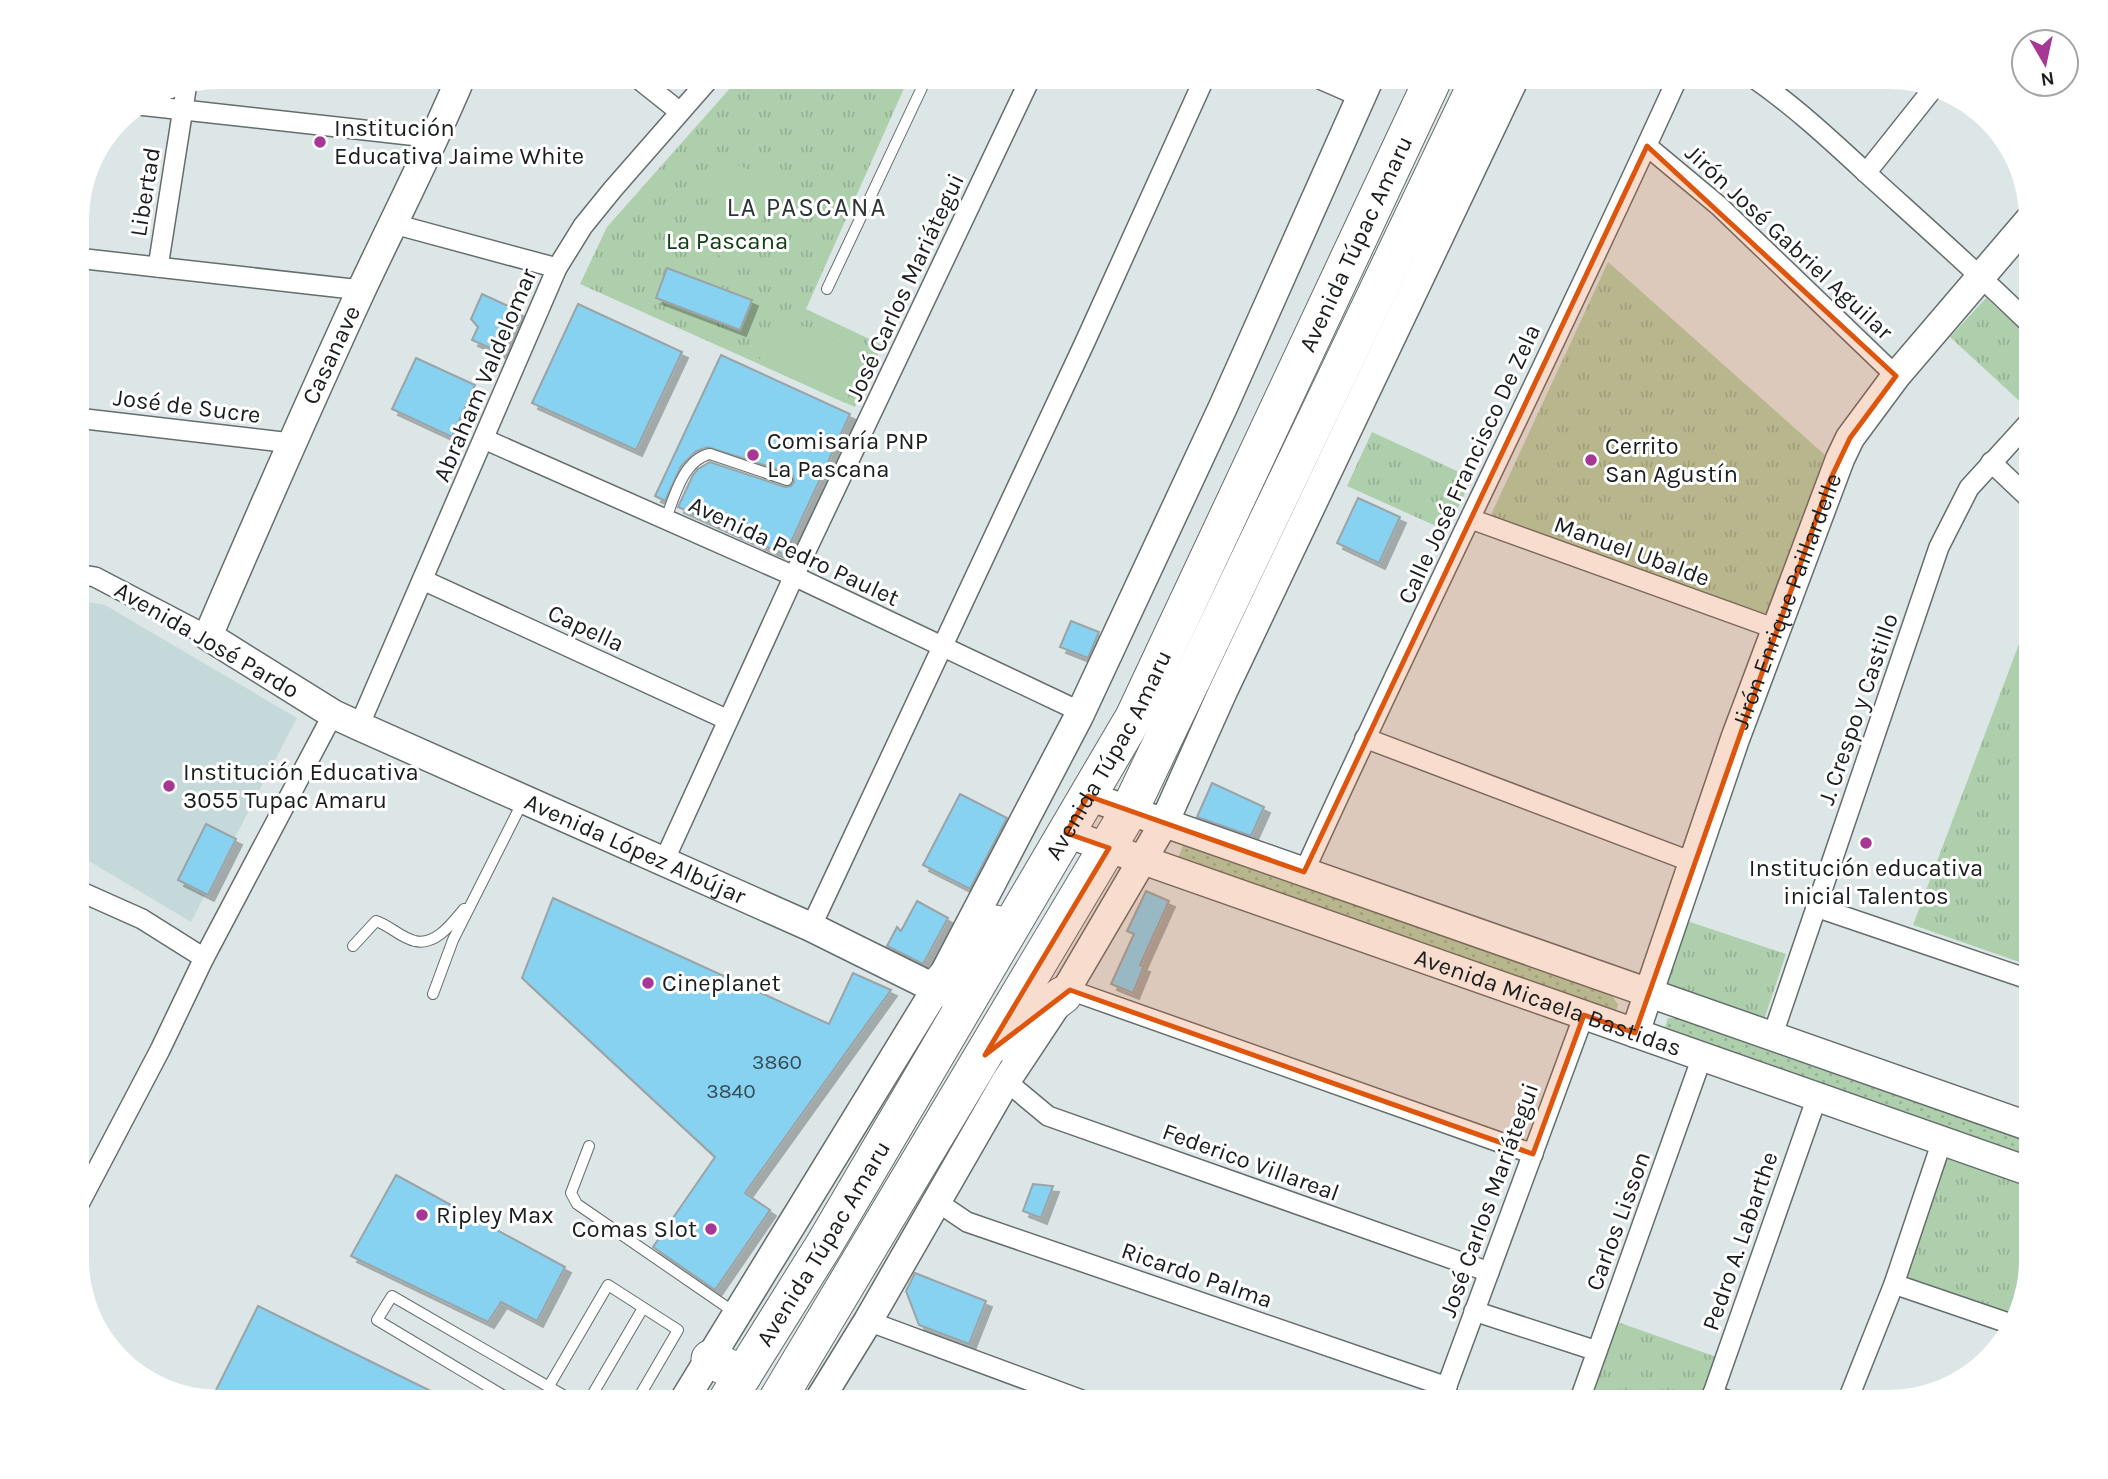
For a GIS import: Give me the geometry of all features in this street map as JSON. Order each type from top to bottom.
[{"type":"highway","name":"Avenida Túpac Amaru","points":[[734,1389],[824,1245],[1134,717],[1428,89]]},
{"type":"highway","name":"Avenida Túpac Amaru","points":[[783,1390],[855,1268],[995,1068],[1126,854],[1129,811],[1474,89]]},
{"type":"highway","points":[[936,989],[1058,848]]},
{"type":"highway","points":[[995,1068],[1065,992]]},
{"type":"highway","points":[[710,1359],[734,1389]]},
{"type":"main road","name":"Casanave","points":[[208,636],[291,443],[361,290],[436,138],[456,89]]},
{"type":"main road","name":"Avenida Túpac Amaru","points":[[691,1390],[936,989],[1081,712],[1223,407],[1365,89]]},
{"type":"main road","name":"Avenida Túpac Amaru","points":[[1065,992],[1126,854],[1164,823],[1223,691],[1509,89]]},
{"type":"main road","name":"Jirón Enrique Paillardelle","points":[[1635,1033],[1692,862],[1776,629],[1850,438],[1896,376],[2019,232]]},
{"type":"main road","name":"Avenida José Pardo","points":[[208,636],[333,714]]},
{"type":"main road","name":"Avenida López Albújar","points":[[333,714],[811,928],[936,989]]},
{"type":"main road","name":"Avenida Micaela Bastidas","points":[[1088,796],[2019,1123]]},
{"type":"main road","name":"Avenida Micaela Bastidas","points":[[1058,848],[1126,854],[2019,1168]]},
{"type":"main road","name":"Avenida Túpac Amaru","points":[[825,1390],[936,1201],[995,1068]]},
{"type":"street","points":[[651,89],[680,112]]},
{"type":"street","name":"Abraham Valdelomar","points":[[359,726],[558,268],[583,226],[700,89]]},
{"type":"street","name":"José Carlos Mariátegui","points":[[664,861],[794,576],[1025,89]]},
{"type":"street","points":[[811,928],[1085,342],[1200,89]]},
{"type":"street","name":"Calle José Francisco De Zela","points":[[1304,872],[1673,89]]},
{"type":"street","points":[[1768,89],[1866,173],[2019,313]]},
{"type":"street","name":"Libertad","points":[[158,267],[185,94]]},
{"type":"street","points":[[1866,173],[1927,95]]},
{"type":"street","points":[[154,107],[436,138]]},
{"type":"street","name":"Jirón José Gabriel Aguilar","points":[[1647,146],[1719,206],[1896,376]]},
{"type":"street","points":[[394,224],[558,268]]},
{"type":"street","points":[[90,259],[361,290]]},
{"type":"street","name":"José de Sucre","points":[[90,420],[291,443]]},
{"type":"street","name":"J. Crespo y Castillo","points":[[1772,1037],[1939,547],[1969,488],[2019,433]]},
{"type":"street","name":"Avenida Pedro Paulet","points":[[484,439],[794,576],[1081,712]]},
{"type":"street","points":[[1991,462],[2019,489]]},
{"type":"street","name":"Manuel Ubalde","points":[[1471,519],[1776,629]]},
{"type":"street","name":"Avenida José Pardo","points":[[90,576],[208,636]]},
{"type":"street","name":"Capella","points":[[423,580],[728,720]]},
{"type":"street","points":[[90,1183],[160,1050],[204,958],[333,714]]},
{"type":"street","points":[[1365,738],[1692,862]]},
{"type":"street","points":[[90,896],[142,919],[204,958]]},
{"type":"street","points":[[1816,907],[2019,976]]},
{"type":"street","points":[[1065,992],[1533,1154]]},
{"type":"street","name":"José Carlos Mariátegui","points":[[1445,1390],[1584,1015]]},
{"type":"street","name":"Carlos Lisson","points":[[1584,1390],[1703,1057]]},
{"type":"street","name":"Federico Villareal","points":[[995,1068],[1048,1116],[1489,1272]]},
{"type":"street","name":"Pedro A. Labarthe","points":[[1714,1390],[1816,1097]]},
{"type":"street","points":[[1852,1390],[1894,1284],[1942,1141]]},
{"type":"street","name":"Ricardo Palma","points":[[936,1201],[967,1222],[1433,1390]]},
{"type":"street","points":[[1894,1284],[2003,1321]]},
{"type":"street","points":[[1474,1311],[1597,1352]]},
{"type":"street","points":[[868,1321],[1055,1390]]},
{"type":"lane","points":[[827,289],[921,89]]},
{"type":"lane","points":[[666,519],[684,477],[703,456],[710,454],[787,480]]},
{"type":"lane","points":[[433,994],[453,940],[523,801]]},
{"type":"lane","points":[[353,946],[376,921],[415,941],[436,938],[474,898]]},
{"type":"lane","points":[[589,1146],[571,1193],[577,1204],[737,1315]]},
{"type":"lane","points":[[549,1386],[608,1285],[678,1330],[643,1390]]},
{"type":"lane","points":[[494,1390],[377,1320],[392,1296],[556,1390]]},
{"type":"lane","points":[[595,1390],[643,1308]]},
{"type":"highlighted area","points":[[1647,146],[1896,376],[1850,438],[1830,480],[1635,1033],[1584,1015],[1533,1154],[1070,990],[985,1055],[1109,848],[1066,833],[1088,796],[1304,872]]},
{"type":"shaded area","name":"Institución Educativa 3055 Tupac Amaru","points":[[90,602],[105,605],[297,718],[191,922],[90,862]]},
{"type":"green space","name":"La Pascana","points":[[729,89],[904,89],[806,309],[882,345],[855,407],[580,284],[607,227]]},
{"type":"green space","points":[[726,160],[777,181],[744,265],[692,245]]},
{"type":"green space","points":[[1608,262],[1825,455],[1770,615],[1492,525],[1490,517]]},
{"type":"green space","points":[[1986,298],[2019,328],[2019,401],[1950,337]]},
{"type":"green space","points":[[780,316],[867,355],[845,403],[758,363]]},
{"type":"green space","points":[[1372,432],[1472,478],[1447,531],[1347,486]]},
{"type":"green space","points":[[2019,644],[2019,962],[1913,925]]},
{"type":"green space","points":[[1185,840],[1609,993],[1618,1004],[1616,1012],[1177,861]]},
{"type":"green space","points":[[1681,919],[1786,954],[1761,1029],[1655,993]]},
{"type":"green space","points":[[1668,1018],[1689,1018],[2019,1137],[2019,1158],[1681,1037],[1665,1027]]},
{"type":"green space","points":[[1942,1141],[2019,1168],[2018,1277],[2003,1321],[1894,1284]]},
{"type":"green space","points":[[1609,1319],[1725,1360],[1714,1390],[1584,1390]]},
{"type":"building","points":[[667,268],[752,300],[740,330],[656,298]]},
{"type":"building","points":[[482,294],[519,311],[499,352],[472,340],[478,327],[471,319]]},
{"type":"building","points":[[578,304],[682,352],[636,450],[532,403]]},
{"type":"building","name":"Comisaría PNP La Pascana","points":[[721,355],[850,414],[785,555],[678,507],[693,475],[710,462],[785,487],[794,482],[789,473],[708,447],[696,451],[681,466],[665,501],[655,496]]},
{"type":"building","points":[[416,358],[475,385],[452,437],[392,409]]},
{"type":"building","points":[[1358,498],[1400,517],[1379,563],[1337,543]]},
{"type":"building","points":[[1071,621],[1099,632],[1088,658],[1060,647]]},
{"type":"building","points":[[1212,783],[1264,807],[1251,836],[1197,817]]},
{"type":"building","points":[[960,794],[1007,818],[970,889],[923,865]]},
{"type":"building","points":[[206,824],[236,839],[208,895],[178,880]]},
{"type":"building","points":[[1146,891],[1169,901],[1140,965],[1144,966],[1133,993],[1111,984],[1134,934],[1127,931]]},
{"type":"building","points":[[553,898],[829,1024],[853,973],[891,990],[745,1193],[770,1210],[715,1290],[653,1247],[715,1157],[522,978]]},
{"type":"building","points":[[917,901],[948,918],[923,964],[887,946],[897,927],[901,931]]},
{"type":"building","name":"Ripley Max","points":[[396,1175],[565,1267],[537,1321],[501,1302],[488,1322],[351,1256]]},
{"type":"building","points":[[1033,1184],[1053,1186],[1041,1218],[1023,1211]]},
{"type":"building","points":[[915,1273],[986,1301],[969,1344],[919,1325],[906,1291]]},
{"type":"building","points":[[258,1306],[429,1390],[219,1390],[216,1390]]},
{"type":"place","name":"Institución Educativa Jaime White","points":[[320,142]]},
{"type":"place","name":"Comisaría PNP La Pascana","points":[[753,455]]},
{"type":"place","name":"Cerrito San Agustín","points":[[1591,460]]},
{"type":"place","name":"Institución Educativa 3055 Tupac Amaru","points":[[169,786]]},
{"type":"place","name":"Institución educativa inicial Talentos","points":[[1866,843]]},
{"type":"place","name":"Cineplanet","points":[[648,983]]},
{"type":"place","name":"Ripley Max","points":[[422,1215]]},
{"type":"place","name":"Comas Slot","points":[[711,1229]]},
{"type":"district","name":"LA PASCANA","points":[[807,207]]}]
